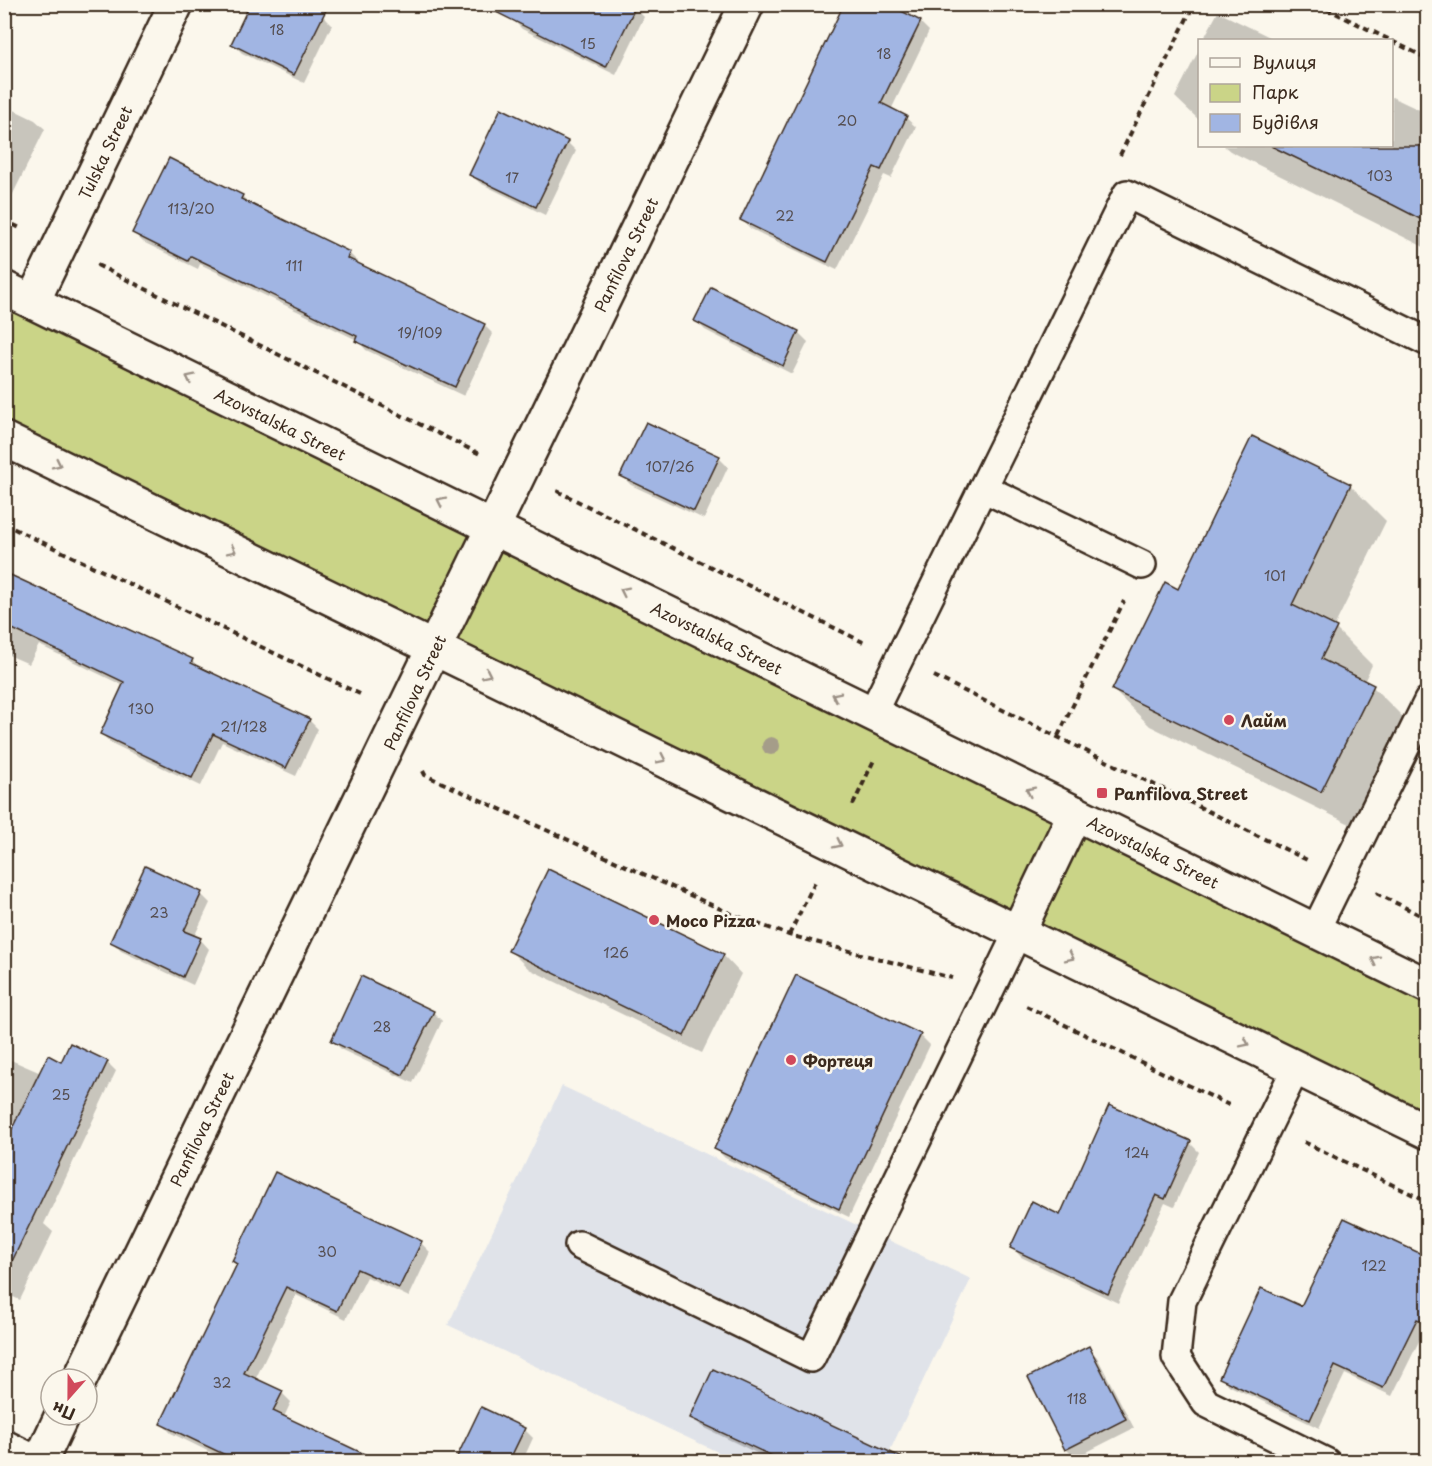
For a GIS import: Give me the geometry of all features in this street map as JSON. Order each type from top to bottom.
[{"type":"street","name":"Tulska Street","points":[[19,295],[59,247],[176,4]]},
{"type":"street","name":"Panfilova Street","points":[[86,1367],[747,4]]},
{"type":"street","name":"Azovstalska Street","points":[[19,295],[1428,986]]},
{"type":"street","points":[[4,439],[1428,1131]]},
{"type":"street","points":[[1018,932],[1075,813]]},
{"type":"street","points":[[40,1461],[57,1427]]},
{"type":"street","points":[[4,1447],[34,1461]]},
{"type":"lane","points":[[872,714],[1127,194],[1428,342]]},
{"type":"lane","points":[[983,488],[1142,565]]},
{"type":"lane","points":[[1315,931],[1428,701]]},
{"type":"lane","points":[[579,1245],[811,1358],[1018,932]]},
{"type":"lane","points":[[1296,1068],[1182,1301],[1176,1357],[1206,1403],[1326,1461]]},
{"type":"path","points":[[1317,4],[1387,39]]},
{"type":"path","points":[[1393,42],[1428,59]]},
{"type":"path","points":[[4,220],[488,458]]},
{"type":"path","points":[[560,492],[866,643]]},
{"type":"path","points":[[4,524],[370,699]]},
{"type":"path","points":[[1058,736],[1142,565]]},
{"type":"path","points":[[930,674],[1428,918]]},
{"type":"path","points":[[425,775],[736,916],[789,935],[990,988],[1428,1202]]},
{"type":"shaded area","points":[[562,1086],[971,1279],[885,1461],[737,1461],[448,1325]]},
{"type":"green space","points":[[4,303],[1427,1003],[1427,1119],[5,422]]},
{"type":"building","points":[[250,4],[329,4],[294,75],[231,44]]},
{"type":"building","points":[[480,4],[637,4],[606,67]]},
{"type":"building","points":[[844,4],[888,4],[921,21],[881,103],[907,116],[881,170],[874,167],[827,262],[740,220]]},
{"type":"building","points":[[501,108],[568,141],[536,207],[469,175]]},
{"type":"building","points":[[1428,146],[1428,223],[1273,147]]},
{"type":"building","points":[[169,158],[243,195],[241,199],[350,252],[347,258],[485,324],[455,387],[355,341],[357,336],[191,256],[188,261],[132,233]]},
{"type":"building","points":[[711,287],[799,331],[783,366],[694,321]]},
{"type":"building","points":[[646,422],[720,456],[694,511],[620,476]]},
{"type":"building","points":[[1252,436],[1351,484],[1292,605],[1337,627],[1321,659],[1374,685],[1321,792],[1112,690],[1165,582],[1178,589]]},
{"type":"building","points":[[4,572],[193,659],[191,663],[310,719],[286,768],[213,734],[192,778],[100,734],[124,682],[4,625]]},
{"type":"building","points":[[145,866],[202,892],[184,931],[201,938],[183,977],[110,942]]},
{"type":"building","points":[[548,869],[724,954],[684,1036],[508,951]]},
{"type":"building","points":[[796,975],[921,1034],[839,1209],[714,1149]]},
{"type":"building","points":[[361,976],[434,1011],[403,1075],[331,1041]]},
{"type":"building","points":[[70,1043],[108,1061],[4,1278],[4,1145],[48,1055],[61,1062]]},
{"type":"building","points":[[1109,1105],[1191,1141],[1165,1199],[1156,1195],[1108,1294],[1010,1248],[1032,1201],[1060,1215]]},
{"type":"building","points":[[275,1172],[422,1241],[399,1288],[357,1269],[337,1311],[286,1287],[244,1373],[283,1391],[273,1411],[379,1461],[238,1461],[160,1424],[237,1264],[232,1261]]},
{"type":"building","points":[[1344,1218],[1428,1257],[1428,1324],[1417,1319],[1383,1388],[1335,1366],[1310,1420],[1219,1378],[1261,1288],[1301,1306]]},
{"type":"building","points":[[1089,1346],[1126,1419],[1065,1450],[1028,1377]]},
{"type":"building","points":[[713,1369],[909,1461],[783,1461],[690,1418]]},
{"type":"building","points":[[481,1407],[525,1428],[509,1461],[455,1461]]},
{"type":"place","name":"Лайм","points":[[1229,720]]},
{"type":"place","name":"Panfilova Street","points":[[1102,793]]},
{"type":"place","name":"Moco Pizza","points":[[654,920]]},
{"type":"place","name":"Фортеця","points":[[791,1060]]}]
